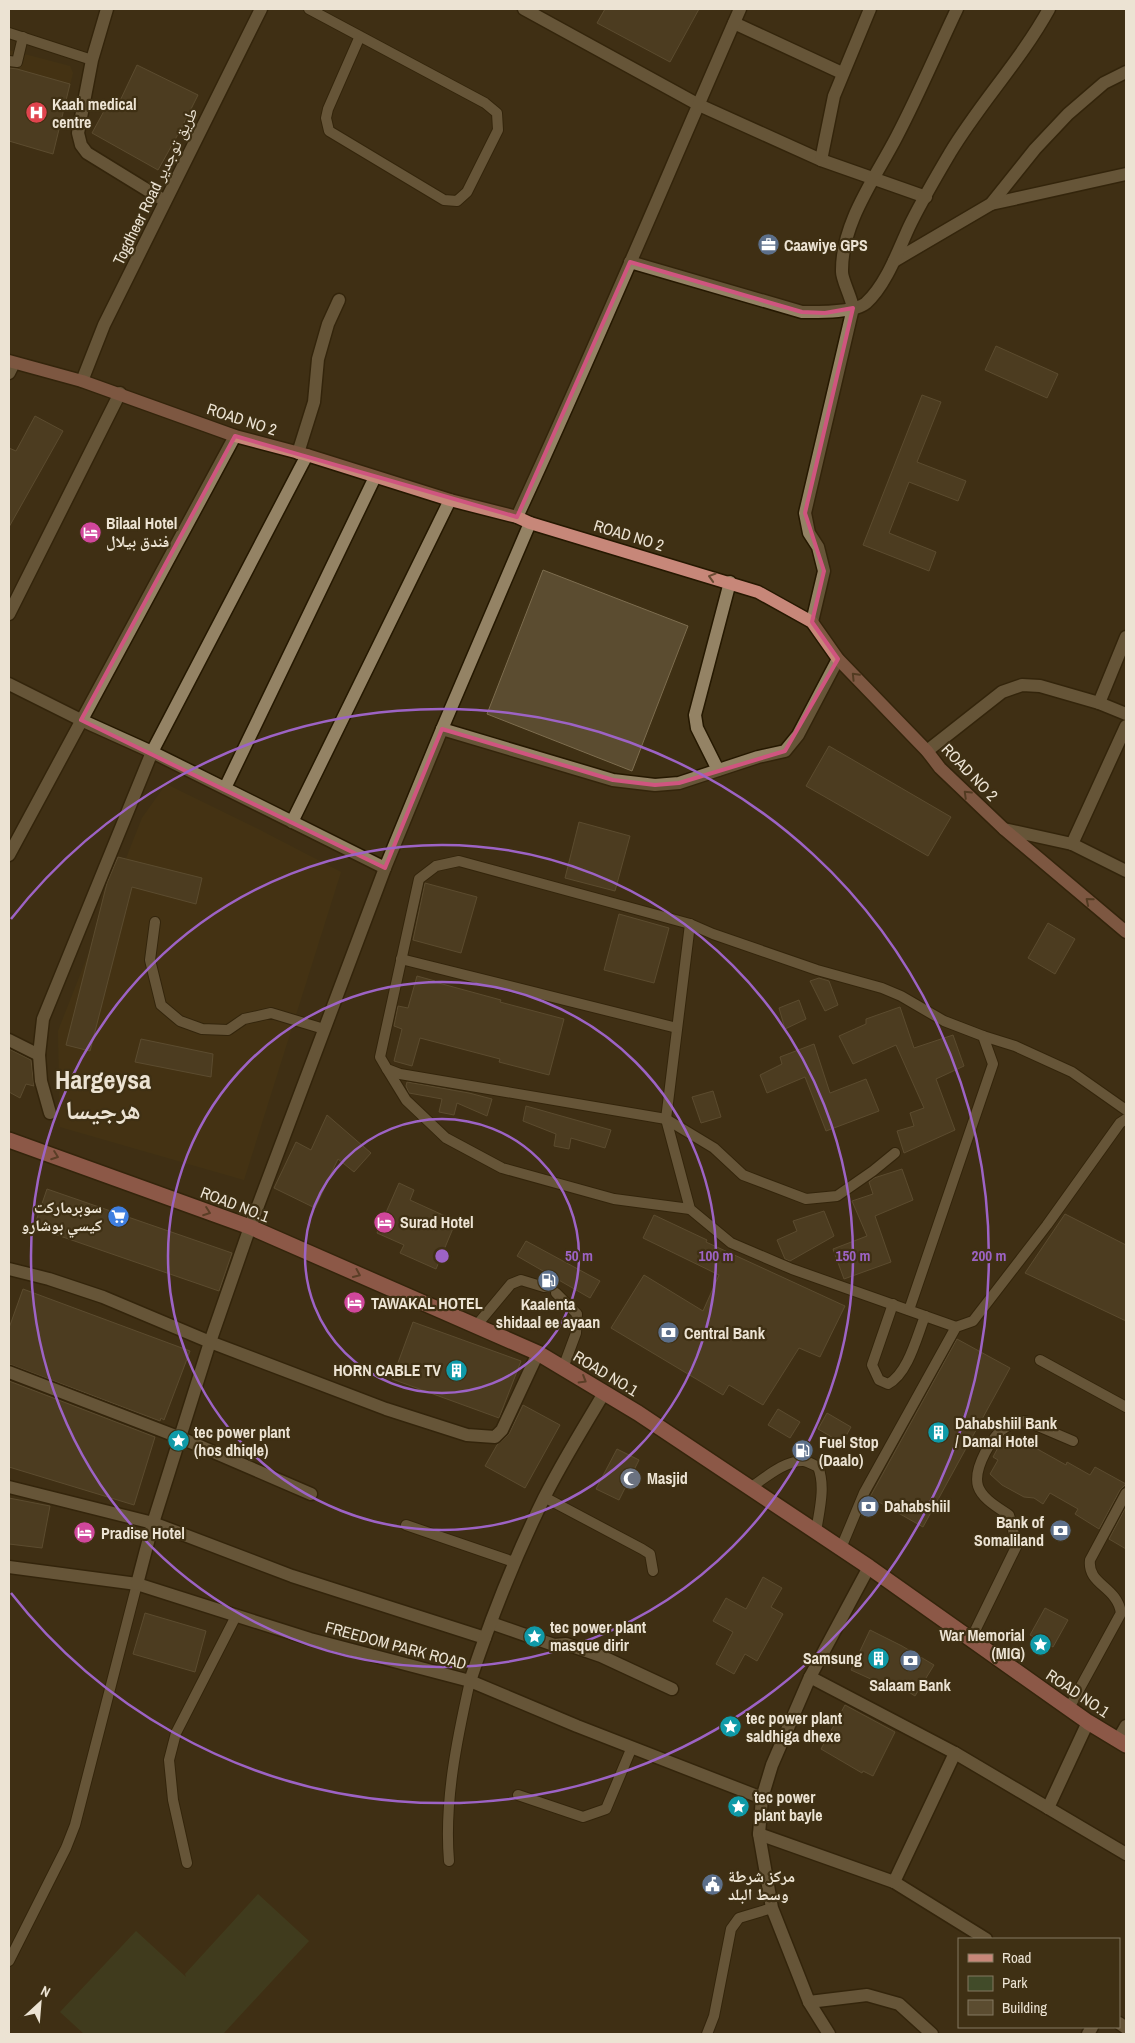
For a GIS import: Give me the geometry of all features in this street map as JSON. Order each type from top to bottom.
[{"type":"highway","name":"ROAD NO.1","points":[[9,1140],[250,1227],[538,1353],[638,1412],[841,1548],[1088,1722],[1122,1742]]},
{"type":"main road","name":"ROAD NO 2","points":[[11,366],[82,381],[120,393],[235,436],[303,454],[450,500],[517,517],[530,523],[758,592],[812,622],[838,658],[927,750],[940,768],[1004,829],[1126,932]]},
{"type":"street","points":[[107,9],[92,60],[78,133],[80,145],[87,153],[165,201]]},
{"type":"street","name":"Togdheer Road طريق توجدير","points":[[82,381],[104,325],[261,9]]},
{"type":"street","points":[[524,9],[699,105],[821,160],[926,197]]},
{"type":"street","points":[[517,517],[571,402],[740,9]]},
{"type":"street","points":[[821,160],[828,116],[842,73],[870,9]]},
{"type":"street","points":[[812,622],[824,571],[818,547],[809,533],[806,513],[853,308],[852,297],[842,274],[845,249],[858,207],[897,136],[957,9]]},
{"type":"street","points":[[630,262],[802,312],[825,313],[861,306],[868,301],[894,261],[910,226],[971,120],[1022,51],[1049,9]]},
{"type":"street","points":[[734,23],[842,73]]},
{"type":"street","points":[[991,204],[1035,149],[1068,114],[1104,83],[1126,72]]},
{"type":"street","points":[[894,261],[991,204],[1126,174]]},
{"type":"street","points":[[50,1113],[42,1082],[39,1055],[44,1019],[152,752],[303,454],[314,402],[318,359],[328,324],[339,300]]},
{"type":"street","points":[[9,614],[120,393]]},
{"type":"street","points":[[9,855],[235,436]]},
{"type":"street","points":[[225,788],[375,477]]},
{"type":"street","points":[[292,822],[450,500]]},
{"type":"street","points":[[137,1584],[153,1523],[210,1342],[250,1227],[385,868],[530,523]]},
{"type":"street","points":[[718,770],[697,728],[695,715],[730,582]]},
{"type":"street","points":[[1099,703],[1126,636]]},
{"type":"street","points":[[442,729],[613,780],[655,785],[679,783],[758,757],[785,751],[798,735],[838,658]]},
{"type":"street","points":[[9,684],[81,720],[152,752],[385,868]]},
{"type":"street","points":[[927,750],[1002,692],[1022,685],[1040,686],[1099,703],[1126,714]]},
{"type":"street","points":[[1072,844],[1126,726]]},
{"type":"street","points":[[1004,829],[1072,844],[1126,871]]},
{"type":"street","points":[[9,1040],[39,1055]]},
{"type":"street","points":[[9,1269],[48,1279],[103,1298],[210,1342],[386,1409],[467,1435],[495,1437],[502,1430],[538,1353]]},
{"type":"street","points":[[9,1372],[181,1438],[311,1494]]},
{"type":"street","points":[[470,1681],[484,1638],[514,1562],[544,1497],[604,1393]]},
{"type":"street","points":[[9,1488],[153,1523],[292,1576],[484,1638]]},
{"type":"street","name":"FREEDOM PARK ROAD","points":[[9,1567],[137,1584],[310,1639],[470,1681],[577,1726],[762,1798]]},
{"type":"street","points":[[828,2034],[809,2002],[772,1908],[759,1834],[762,1798],[772,1765],[810,1677],[869,1568]]},
{"type":"street","points":[[490,1623],[554,1645],[566,1644],[601,1656],[672,1689]]},
{"type":"street","points":[[810,1677],[955,1753],[1126,1854]]},
{"type":"street","points":[[1048,1808],[1088,1722]]},
{"type":"street","points":[[1122,1742],[1126,1726]]},
{"type":"street","points":[[894,1882],[955,1753]]},
{"type":"street","points":[[759,1834],[894,1882],[984,1938]]},
{"type":"street","points":[[809,2002],[867,1995],[899,2004],[932,2034]]},
{"type":"lane","points":[[309,9],[360,36],[485,103],[497,113],[498,130],[467,192],[457,201],[444,200],[329,131],[326,118],[328,109],[360,36]]},
{"type":"lane","points":[[9,33],[92,60]]},
{"type":"lane","points":[[9,61],[17,62],[23,37]]},
{"type":"lane","points":[[1126,1110],[1072,1072],[1015,1046],[944,1021],[901,996],[882,988],[817,970],[713,934],[690,924],[459,861],[436,866],[419,879],[380,1056],[406,1100],[446,1138],[502,1168],[614,1199],[690,1209],[731,1244],[792,1269],[956,1327],[973,1321],[1120,1123],[1126,1119]]},
{"type":"lane","points":[[154,922],[150,960],[161,1005],[180,1021],[202,1029],[228,1030],[244,1019],[271,1013],[324,1029]]},
{"type":"lane","points":[[690,924],[666,1119],[690,1209]]},
{"type":"lane","points":[[401,958],[677,1028]]},
{"type":"lane","points":[[909,1310],[993,1064],[984,1036]]},
{"type":"lane","points":[[387,1069],[400,1074],[666,1119],[714,1148],[743,1175],[806,1199],[837,1196],[874,1171],[895,1153]]},
{"type":"lane","points":[[476,1326],[512,1284],[521,1280],[544,1287]]},
{"type":"lane","points":[[556,1293],[577,1314],[576,1333],[563,1368]]},
{"type":"lane","points":[[893,1304],[872,1365],[879,1380],[888,1384],[895,1380],[902,1371],[925,1316]]},
{"type":"lane","points":[[841,1548],[864,1493],[956,1327]]},
{"type":"lane","points":[[1040,1360],[1126,1407]]},
{"type":"lane","points":[[971,1639],[1017,1545],[1009,1515],[988,1500],[978,1486],[979,1468],[993,1438],[1007,1427],[1026,1421],[1073,1441]]},
{"type":"lane","points":[[750,1488],[783,1467],[796,1462],[806,1461],[818,1467],[822,1476],[822,1489],[816,1532]]},
{"type":"lane","points":[[1069,1708],[1121,1614],[1120,1603],[1091,1574],[1089,1567],[1090,1560],[1126,1493]]},
{"type":"lane","points":[[544,1497],[650,1554],[653,1572]]},
{"type":"lane","points":[[406,1525],[514,1562]]},
{"type":"lane","points":[[9,1961],[66,1848],[75,1826],[137,1584]]},
{"type":"lane","points":[[187,1864],[173,1800],[169,1760],[176,1733],[236,1616]]},
{"type":"lane","points":[[449,1861],[447,1838],[449,1808],[460,1730],[470,1681]]},
{"type":"lane","points":[[518,1795],[583,1817],[606,1809],[632,1747]]},
{"type":"lane","points":[[707,2034],[714,2016],[731,1929],[739,1918],[772,1908]]},
{"type":"highlighted area","points":[[630,262],[802,312],[825,313],[853,308],[805,513],[824,571],[812,622],[838,659],[785,751],[679,783],[655,785],[613,780],[442,729],[385,868],[81,720],[235,436],[517,517]]},
{"type":"shaded area","name":"Kaah medical centre","points":[[9,50],[70,66],[73,73],[53,154],[9,141]]},
{"type":"shaded area","points":[[166,784],[341,872],[244,1180],[60,1127],[58,1031],[142,818]]},
{"type":"green space","points":[[258,1894],[309,1941],[223,2034],[84,2034],[60,2012],[136,1931],[186,1977],[185,1974]]},
{"type":"building","points":[[605,9],[699,9],[670,62],[597,23]]},
{"type":"building","points":[[137,65],[198,95],[158,170],[92,133],[110,100],[118,105]]},
{"type":"building","name":"Kaah medical centre","points":[[9,68],[70,84],[53,154],[9,141]]},
{"type":"building","points":[[996,346],[1058,374],[1047,398],[985,370]]},
{"type":"building","points":[[922,395],[941,402],[917,462],[966,481],[958,501],[909,482],[889,533],[936,552],[929,571],[863,545]]},
{"type":"building","points":[[35,416],[63,431],[9,527],[9,448],[16,451]]},
{"type":"building","points":[[543,570],[688,626],[632,771],[487,714]]},
{"type":"building","points":[[829,746],[951,817],[928,856],[806,786]]},
{"type":"building","points":[[579,822],[630,836],[615,891],[565,878]]},
{"type":"building","points":[[118,857],[202,878],[196,904],[132,887],[90,1051],[66,1045],[107,883]]},
{"type":"building","points":[[425,883],[477,897],[461,953],[413,940]]},
{"type":"building","points":[[619,914],[669,928],[654,983],[604,970]]},
{"type":"building","points":[[1048,923],[1075,939],[1055,974],[1028,958]]},
{"type":"building","points":[[417,976],[501,1000],[500,1002],[564,1019],[549,1075],[499,1062],[500,1059],[420,1038],[412,1066],[394,1061],[402,1029],[394,1026],[398,1006],[408,1008]]},
{"type":"building","points":[[819,978],[829,981],[838,1005],[825,1011],[810,981]]},
{"type":"building","points":[[799,1000],[806,1019],[785,1029],[779,1008]]},
{"type":"building","points":[[900,1007],[914,1048],[953,1035],[964,1066],[936,1079],[955,1130],[904,1153],[897,1131],[914,1126],[910,1113],[924,1108],[896,1045],[853,1064],[839,1036],[866,1024],[866,1019]]},
{"type":"building","points":[[141,1039],[213,1054],[211,1077],[135,1062]]},
{"type":"building","points":[[814,1044],[830,1093],[866,1079],[879,1111],[826,1131],[805,1077],[767,1093],[760,1075],[782,1064],[780,1057]]},
{"type":"building","points":[[9,1049],[31,1060],[34,1086],[26,1084],[20,1098],[9,1092]]},
{"type":"building","points":[[407,1082],[492,1099],[487,1116],[457,1103],[454,1115],[439,1112],[442,1099],[409,1093],[406,1086]]},
{"type":"building","points":[[713,1091],[721,1117],[701,1123],[692,1097]]},
{"type":"building","points":[[526,1106],[611,1130],[605,1148],[571,1138],[569,1149],[554,1146],[556,1134],[523,1121]]},
{"type":"building","points":[[327,1115],[371,1153],[354,1172],[338,1159],[315,1208],[274,1188],[296,1142],[311,1150]]},
{"type":"building","points":[[902,1169],[913,1200],[875,1216],[891,1262],[844,1279],[833,1249],[867,1236],[852,1201],[873,1194],[869,1182],[874,1178]]},
{"type":"building","points":[[399,1183],[414,1190],[410,1200],[456,1221],[436,1269],[400,1253],[404,1245],[377,1233]]},
{"type":"building","points":[[47,1189],[232,1253],[219,1291],[34,1227]]},
{"type":"building","points":[[824,1211],[834,1236],[790,1261],[785,1259],[777,1240],[797,1231],[793,1221]]},
{"type":"building","points":[[1065,1214],[1126,1245],[1126,1321],[1025,1273]]},
{"type":"building","points":[[654,1215],[707,1240],[706,1242],[845,1306],[820,1357],[799,1348],[763,1405],[729,1385],[723,1395],[611,1328],[644,1275],[703,1311],[719,1275],[643,1238]]},
{"type":"building","points":[[526,1241],[600,1281],[590,1298],[517,1256]]},
{"type":"building","points":[[23,1289],[190,1351],[164,1420],[161,1418],[160,1421],[9,1364],[9,1328]]},
{"type":"building","name":"HORN CABLE TV","points":[[413,1322],[521,1361],[499,1418],[392,1379]]},
{"type":"building","name":"Dahabshiil Bank / Damal Hotel","points":[[957,1339],[1010,1368],[923,1527],[870,1497]]},
{"type":"building","points":[[9,1381],[155,1437],[134,1505],[9,1467]]},
{"type":"building","points":[[523,1405],[560,1425],[525,1488],[485,1466],[497,1445],[509,1434]]},
{"type":"building","points":[[778,1409],[800,1422],[790,1438],[768,1425]]},
{"type":"building","points":[[827,1413],[851,1427],[842,1443],[818,1429]]},
{"type":"building","points":[[1014,1436],[1066,1465],[1067,1462],[1090,1475],[1095,1467],[1126,1484],[1120,1490],[1099,1529],[1075,1514],[1078,1509],[1050,1493],[1043,1504],[1034,1498],[1024,1497],[1002,1485],[990,1474],[998,1460],[993,1457],[1002,1440],[1005,1437],[1012,1441]]},
{"type":"building","points":[[617,1449],[639,1460],[619,1500],[596,1489]]},
{"type":"building","points":[[9,1498],[50,1506],[42,1548],[9,1544]]},
{"type":"building","points":[[1126,1507],[1126,1549],[1109,1539]]},
{"type":"building","points":[[763,1577],[782,1588],[771,1607],[783,1614],[757,1661],[745,1654],[734,1674],[716,1664],[733,1632],[713,1621],[726,1598],[746,1609]]},
{"type":"building","points":[[1045,1608],[1068,1620],[1053,1647],[1030,1635]]},
{"type":"building","points":[[145,1613],[206,1631],[195,1672],[133,1654]]},
{"type":"building","points":[[870,1630],[934,1665],[915,1696],[889,1680],[886,1686],[851,1670]]},
{"type":"building","points":[[845,1705],[895,1732],[873,1776],[863,1771],[862,1773],[821,1749]]},
{"type":"place","name":"Kaah medical centre","points":[[36,113]]},
{"type":"place","name":"Caawiye GPS","points":[[768,245]]},
{"type":"place","name":"Bilaal Hotel فندق بيلال","points":[[90,532]]},
{"type":"place","name":"سوبرماركت كيسي بوشارو","points":[[118,1216]]},
{"type":"place","name":"Surad Hotel","points":[[384,1222]]},
{"type":"place","name":"Kaalenta shidaal ee ayaan","points":[[548,1280]]},
{"type":"place","name":"TAWAKAL HOTEL","points":[[355,1303]]},
{"type":"place","name":"Central Bank","points":[[668,1333]]},
{"type":"place","name":"HORN CABLE TV","points":[[457,1370]]},
{"type":"place","name":"Dahabshiil Bank / Damal Hotel","points":[[939,1432]]},
{"type":"place","name":"tec power plant (hos dhiqle)","points":[[178,1441]]},
{"type":"place","name":"Fuel Stop (Daalo)","points":[[803,1451]]},
{"type":"place","name":"Masjid","points":[[631,1478]]},
{"type":"place","name":"Dahabshiil","points":[[868,1506]]},
{"type":"place","name":"Bank of Somaliland","points":[[1060,1531]]},
{"type":"place","name":"Pradise Hotel","points":[[85,1533]]},
{"type":"place","name":"tec power plant masque dirir","points":[[534,1636]]},
{"type":"place","name":"War Memorial (MIG)","points":[[1041,1644]]},
{"type":"place","name":"Samsung","points":[[878,1658]]},
{"type":"place","name":"Salaam Bank","points":[[910,1661]]},
{"type":"place","name":"tec power plant saldhiga dhexe","points":[[730,1727]]},
{"type":"place","name":"tec power plant bayle","points":[[738,1806]]},
{"type":"place","name":"مركز شرطة وسط البلد","points":[[712,1885]]},
{"type":"district","name":"Hargeysa هرجيسا","points":[[103,1094]]}]
